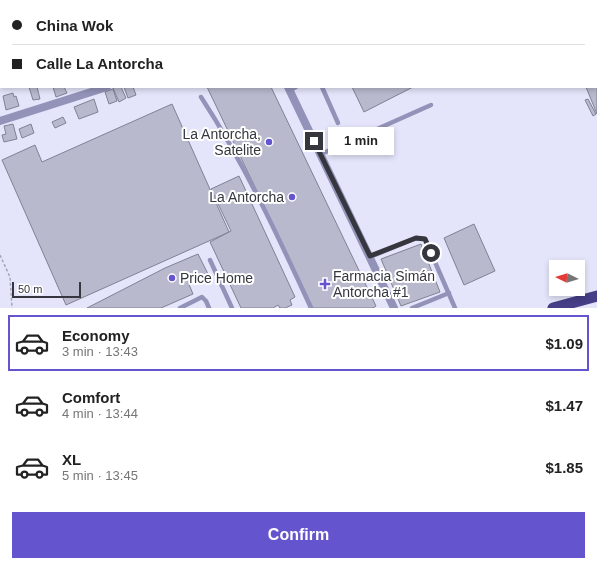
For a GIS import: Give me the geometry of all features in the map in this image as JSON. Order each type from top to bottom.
[{"type":"highway","points":[[553,308],[597,296]]},
{"type":"street","points":[[0,121],[103,88]]},
{"type":"street","points":[[291,88],[394,308]]},
{"type":"lane","points":[[322,88],[338,123]]},
{"type":"lane","points":[[201,97],[224,132],[278,237],[311,308]]},
{"type":"lane","points":[[321,154],[431,105]]},
{"type":"lane","points":[[370,256],[416,238],[425,239],[455,308]]},
{"type":"lane","points":[[210,260],[232,308]]},
{"type":"lane","points":[[412,308],[449,293]]},
{"type":"lane","points":[[180,308],[202,297],[210,308]]},
{"type":"path","points":[[0,255],[10,277],[12,308]]},
{"type":"building","points":[[29,88],[37,88],[40,99],[33,100]]},
{"type":"building","points":[[53,88],[64,88],[67,93],[56,97]]},
{"type":"building","points":[[113,88],[121,88],[126,98],[119,102]]},
{"type":"building","points":[[124,88],[133,88],[136,95],[128,98]]},
{"type":"building","name":"La Antorcha","points":[[207,88],[271,88],[376,306],[373,308],[313,308]]},
{"type":"building","points":[[352,88],[411,88],[364,112]]},
{"type":"building","points":[[586,88],[597,88],[597,114]]},
{"type":"building","points":[[113,89],[117,101],[109,104],[105,92]]},
{"type":"building","points":[[13,93],[14,97],[16,96],[19,106],[6,110],[3,96]]},
{"type":"building","points":[[94,99],[98,112],[79,119],[74,107]]},
{"type":"building","points":[[588,99],[596,114],[593,116],[585,100]]},
{"type":"building","points":[[172,104],[229,232],[66,305],[2,160],[35,145],[42,162]]},
{"type":"building","points":[[63,117],[66,123],[55,128],[52,122]]},
{"type":"building","points":[[13,124],[17,139],[4,142],[2,135],[6,134],[4,126]]},
{"type":"building","points":[[31,124],[34,133],[22,138],[19,129]]},
{"type":"building","points":[[239,176],[295,297],[290,300],[292,305],[285,308],[280,308],[278,305],[273,308],[241,308],[210,242],[231,231],[211,189]]},
{"type":"building","points":[[474,224],[495,271],[464,285],[444,238]]},
{"type":"building","points":[[421,244],[440,292],[401,306],[381,259]]},
{"type":"building","name":"Price Home","points":[[198,254],[208,274],[188,282],[193,294],[161,308],[87,308],[165,268]]},
{"type":"place","name":"La Antorcha, Satelite","points":[[269,142]]},
{"type":"place","name":"La Antorcha","points":[[292,197]]},
{"type":"place","name":"Price Home","points":[[172,278]]},
{"type":"place","name":"Farmacia Simán Antorcha #1","points":[[325,284]]},
{"type":"route","points":[[314,141],[370,256],[416,238],[425,239],[431,253]]}]
